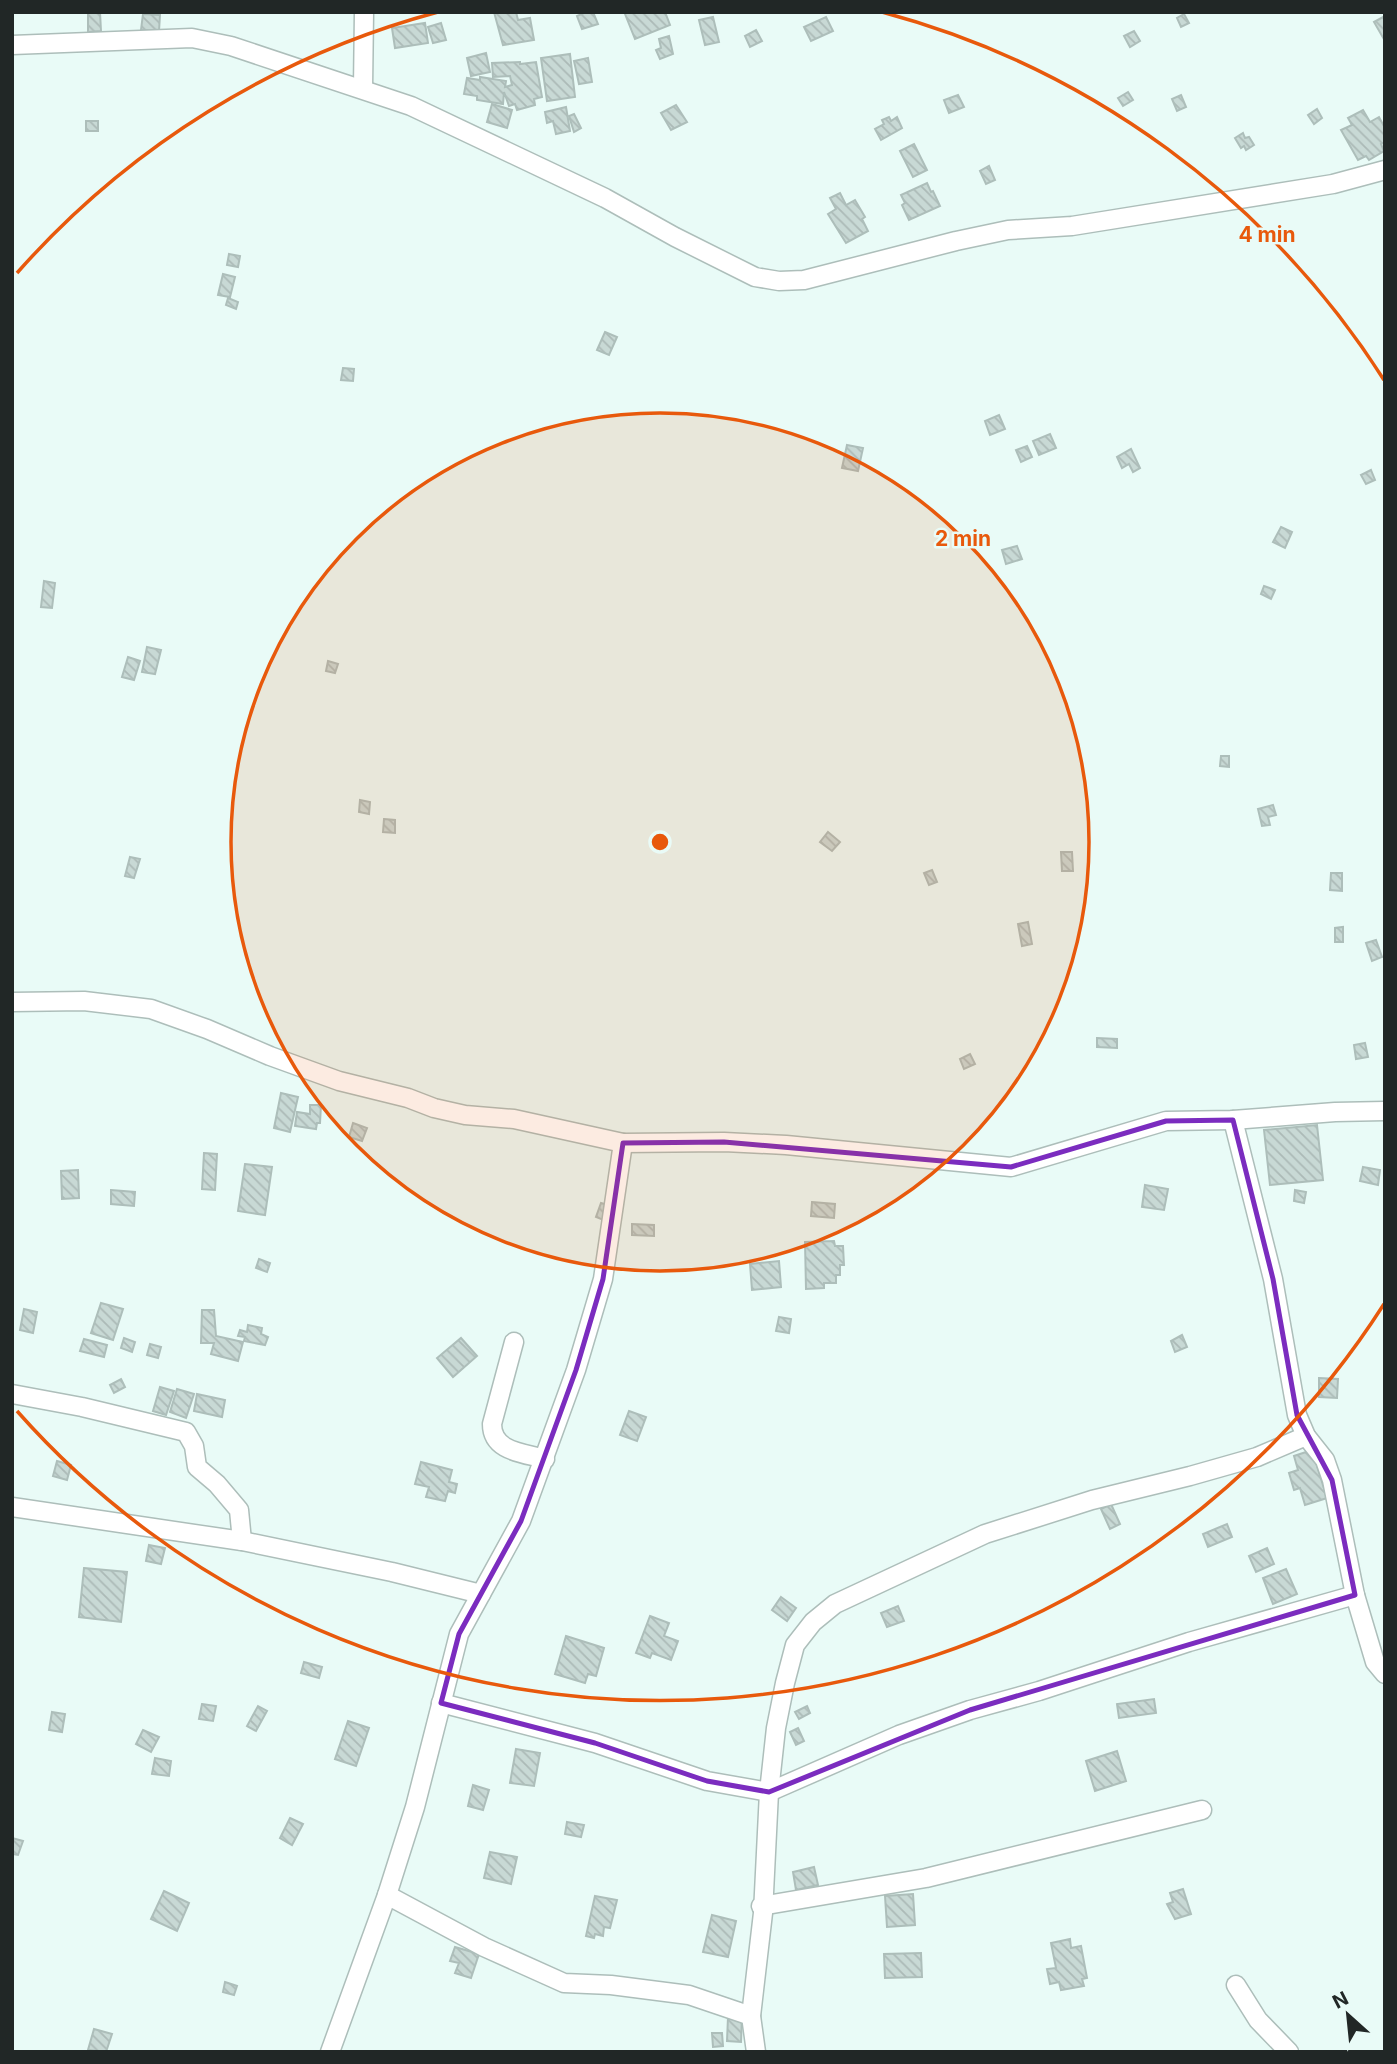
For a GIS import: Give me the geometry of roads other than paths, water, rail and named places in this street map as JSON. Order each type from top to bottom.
[{"type":"street","points":[[363,88],[364,12]]},
{"type":"street","points":[[12,45],[192,38],[231,46],[411,106],[605,198],[755,277],[779,281],[804,280],[956,240],[1008,230],[1072,226],[1333,184],[1385,170]]},
{"type":"street","points":[[12,1002],[84,1001],[151,1009],[339,1081],[408,1098],[434,1108],[465,1115],[514,1119],[623,1143],[724,1142],[786,1145],[1011,1167],[1166,1121],[1385,1111]]},
{"type":"street","points":[[1233,1120],[1273,1279],[1297,1415],[1306,1436],[1325,1460],[1332,1480],[1355,1595],[1375,1662],[1385,1674]]},
{"type":"street","points":[[331,2052],[415,1808],[459,1634],[521,1521],[576,1370],[603,1279],[623,1143]]},
{"type":"street","points":[[514,1342],[492,1424],[492,1434],[504,1447],[545,1459]]},
{"type":"street","points":[[12,1394],[82,1407],[186,1432],[194,1446],[197,1466],[239,1510],[243,1541]]},
{"type":"street","points":[[756,2052],[751,2017],[763,1913],[761,1906],[769,1792],[778,1717],[795,1645],[813,1622],[835,1604],[985,1534],[1092,1500],[1257,1457],[1306,1436]]},
{"type":"street","points":[[12,1507],[243,1541],[392,1572],[481,1594]]},
{"type":"street","points":[[441,1703],[595,1743],[707,1781],[769,1792],[899,1735],[970,1710],[1039,1691],[1189,1642],[1355,1595]]},
{"type":"street","points":[[761,1906],[926,1878],[1202,1810]]},
{"type":"street","points":[[387,1895],[496,1954],[564,1983],[611,1985],[689,1995],[751,2017]]},
{"type":"street","points":[[1236,1985],[1258,2021],[1289,2052]]}]
